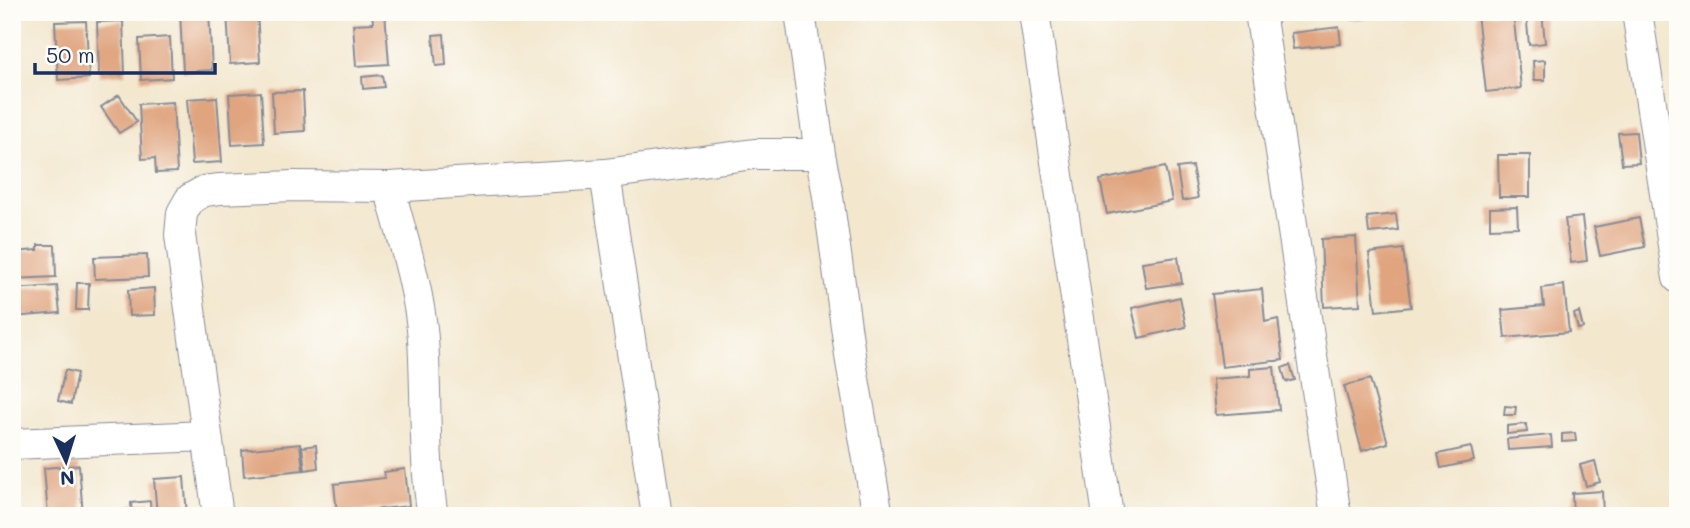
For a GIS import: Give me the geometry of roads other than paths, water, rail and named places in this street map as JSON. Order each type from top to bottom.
[{"type":"street","points":[[800,12],[851,362],[878,516]]},
{"type":"street","points":[[1034,12],[1108,516]]},
{"type":"street","points":[[1260,12],[1336,516]]},
{"type":"street","points":[[1637,12],[1678,278]]},
{"type":"street","points":[[218,516],[180,235],[182,213],[190,199],[204,191],[220,189],[293,186],[389,187],[605,174],[754,154],[820,154]]},
{"type":"street","points":[[605,174],[657,516]]},
{"type":"street","points":[[389,187],[418,294],[423,337],[428,489],[433,516]]},
{"type":"street","points":[[12,444],[206,436]]}]
